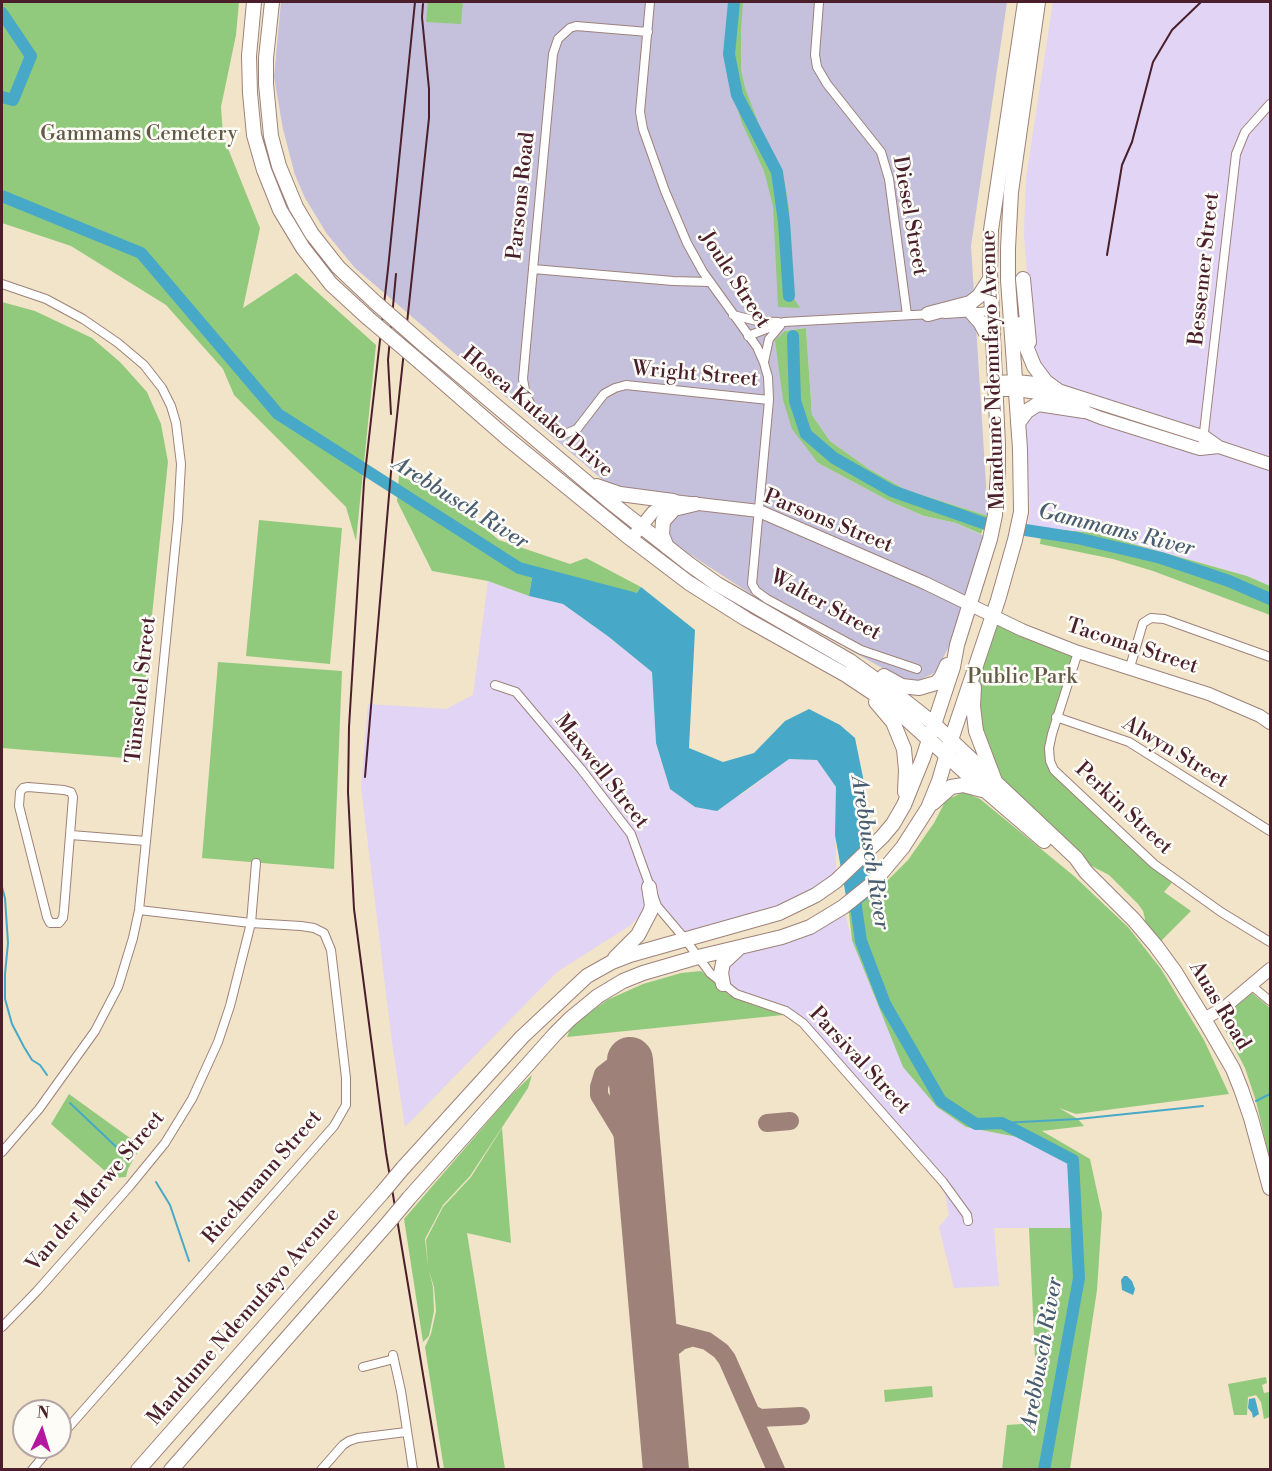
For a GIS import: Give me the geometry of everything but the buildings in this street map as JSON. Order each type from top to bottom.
[{"type":"main road","name":"Hosea Kutako Drive","points":[[254,2],[249,56],[254,135],[264,170],[280,210],[303,248],[331,284],[507,438],[631,539],[698,588],[746,619],[846,675],[891,705],[929,739]]},
{"type":"main road","name":"Hosea Kutako Drive","points":[[272,2],[266,58],[271,136],[279,166],[296,207],[312,234],[338,267],[424,345],[641,527],[717,584],[873,676],[951,740]]},
{"type":"main road","name":"Mandume Ndemufayo Avenue","points":[[171,1470],[409,1198],[570,1019],[598,996],[623,981],[698,957],[804,930],[843,907],[873,883],[903,847],[928,807],[939,781],[977,664],[981,610],[998,474],[990,279],[990,211],[1025,2]]},
{"type":"main road","name":"Mandume Ndemufayo Avenue","points":[[138,1470],[403,1168],[539,1019],[587,976],[612,962],[779,913],[816,895],[836,881],[893,824],[904,804],[929,739],[953,668],[957,645],[981,610],[1015,540],[1021,512],[1017,385],[1008,280],[1011,192],[1038,2]]},
{"type":"main road","points":[[990,211],[1002,208],[1011,192]]},
{"type":"main road","points":[[928,314],[970,303],[979,296],[990,279]]},
{"type":"main road","points":[[1023,279],[1031,358]]},
{"type":"main road","points":[[993,312],[1000,304],[1008,280]]},
{"type":"main road","points":[[1012,311],[1039,374],[1057,390]]},
{"type":"main road","points":[[972,314],[986,333],[993,338]]},
{"type":"main road","points":[[1018,423],[1027,411],[1038,404],[1084,411]]},
{"type":"main road","points":[[582,478],[620,494],[673,501]]},
{"type":"main road","points":[[667,547],[662,536],[663,521],[674,509],[695,504]]},
{"type":"main road","points":[[803,633],[902,686],[911,688],[929,686],[941,678],[957,645]]},
{"type":"main road","points":[[928,807],[951,787],[963,785],[992,789],[976,731],[973,706],[977,664]]},
{"type":"main road","points":[[846,675],[883,709],[899,734],[904,749],[906,770],[904,804]]},
{"type":"main road","name":"Auas Road","points":[[929,739],[946,755],[992,789],[1071,863],[1086,872],[1134,920],[1156,946],[1175,972],[1233,1069],[1251,1118],[1270,1188]]},
{"type":"main road","name":"Auas Road","points":[[951,740],[992,789]]},
{"type":"main road","points":[[612,962],[638,935],[648,918],[652,906],[649,887]]},
{"type":"main road","points":[[723,984],[721,973],[723,963],[742,946]]},
{"type":"street","name":"Joule Street","points":[[650,2],[640,112],[643,129],[665,191],[687,243],[710,282],[757,347],[768,377],[769,400],[759,511]]},
{"type":"street","name":"Diesel Street","points":[[819,2],[814,55],[817,67],[827,84],[881,152],[888,179],[907,315]]},
{"type":"street","name":"Parsons Road","points":[[565,434],[558,433],[534,410],[526,396],[523,379],[553,54],[558,39],[570,28],[576,26],[648,32]]},
{"type":"street","name":"Bessemer Street","points":[[1202,443],[1236,154],[1245,132],[1270,104]]},
{"type":"street","points":[[533,269],[710,282]]},
{"type":"street","name":"Tünschel Street","points":[[2,284],[46,299],[91,323],[144,365],[157,380],[171,406],[176,423],[181,464],[139,910],[125,968],[107,1010],[90,1038],[61,1080],[2,1152]]},
{"type":"street","points":[[733,315],[757,321],[784,322],[993,312]]},
{"type":"street","points":[[748,336],[784,322]]},
{"type":"street","points":[[764,363],[772,332],[784,322]]},
{"type":"street","points":[[996,386],[1036,383],[1202,443]]},
{"type":"street","name":"Wright Street","points":[[565,434],[577,429],[604,394],[615,387],[626,385],[769,400]]},
{"type":"street","points":[[1017,385],[1084,411],[1219,447],[1270,464]]},
{"type":"street","points":[[631,539],[653,512],[673,501]]},
{"type":"street","name":"Parsons Street","points":[[673,501],[759,511],[981,610]]},
{"type":"street","name":"Walter Street","points":[[759,511],[752,584],[756,591],[861,650],[917,669]]},
{"type":"street","name":"Tacoma Street","points":[[981,610],[1022,630],[1078,652],[1209,694],[1260,716],[1270,723]]},
{"type":"street","points":[[1130,667],[1143,623],[1150,618],[1164,619],[1270,657]]},
{"type":"street","name":"Perkin Street","points":[[1078,652],[1056,717],[1049,748],[1054,771],[1110,825],[1174,880],[1270,942]]},
{"type":"street","name":"Maxwell Street","points":[[495,685],[516,692],[621,820],[634,841],[657,906],[698,957]]},
{"type":"street","name":"Alwyn Street","points":[[1056,717],[1129,742],[1270,831]]},
{"type":"street","points":[[23,788],[71,792],[74,804],[70,835],[63,918],[59,923],[54,924],[50,923],[47,918],[19,806],[20,792],[23,788]]},
{"type":"street","points":[[70,835],[146,841]]},
{"type":"street","name":"Van der Merwe Street","points":[[2,1327],[129,1187],[165,1143],[192,1099],[218,1042],[233,998],[251,923],[256,863]]},
{"type":"street","name":"Rieckmann Street","points":[[72,1423],[334,1126],[346,1105],[346,1078],[332,962],[327,937],[324,933],[314,928],[139,910]]},
{"type":"street","name":"Parsival Street","points":[[698,957],[710,973],[736,994],[786,1011],[803,1023],[943,1182],[967,1215],[968,1221]]},
{"type":"street","points":[[1204,1019],[1252,986],[1270,969]]},
{"type":"street","points":[[1252,986],[1270,1001]]},
{"type":"street","points":[[363,1367],[393,1357],[401,1391],[413,1470]]},
{"type":"street","points":[[321,1470],[343,1445],[350,1441],[406,1432]]},
{"type":"shaded area","points":[[281,2],[1007,2],[971,246],[988,516],[906,490],[869,469],[830,441],[812,415],[806,328],[785,331],[818,463],[889,501],[924,516],[956,523],[984,536],[952,640],[936,672],[911,684],[757,598],[665,538],[673,494],[611,487],[355,268],[327,234],[305,198],[295,175],[283,129],[274,77]]},
{"type":"shaded area","points":[[1053,2],[1270,2],[1270,586],[1247,576],[1094,533],[1028,526],[1030,511],[1024,418],[1049,380],[1034,359],[1024,235],[1026,178]]},
{"type":"shaded area","points":[[488,581],[529,596],[563,604],[652,672],[656,743],[670,789],[695,807],[741,795],[789,759],[817,760],[836,787],[836,881],[816,895],[685,939],[657,906],[644,879],[648,906],[631,925],[557,972],[405,1127],[392,1042],[361,787],[368,704],[446,709],[473,695]]},
{"type":"shaded area","points":[[843,907],[852,940],[966,1127],[1027,1139],[1048,1148],[1072,1163],[1074,1228],[994,1228],[999,1286],[954,1288],[939,1227],[949,1215],[943,1182],[803,1023],[728,989],[727,957]]},
{"type":"green space","name":"Gammams Cemetery","points":[[2,2],[239,2],[236,35],[221,107],[223,136],[260,228],[243,308],[296,273],[376,345],[356,541],[346,507],[234,395],[223,369],[166,305],[71,246],[2,223]]},
{"type":"green space","points":[[428,2],[463,2],[461,24],[426,22]]},
{"type":"green space","points":[[730,2],[743,2],[741,70],[745,88],[785,183],[789,210],[793,297],[800,308],[778,307],[773,206],[764,171],[742,123],[728,80],[724,50]]},
{"type":"green space","points":[[2,302],[35,311],[92,338],[120,362],[147,392],[161,424],[168,462],[137,759],[2,748]]},
{"type":"green space","points":[[806,328],[812,415],[830,441],[869,469],[906,490],[988,516],[981,534],[956,523],[924,516],[889,501],[818,463],[792,429],[783,400],[775,340],[785,331]]},
{"type":"green space","points":[[399,475],[451,501],[499,540],[570,564],[586,558],[641,587],[633,598],[533,571],[529,596],[488,581],[432,571],[397,501]]},
{"type":"green space","points":[[259,520],[342,528],[330,664],[246,656]]},
{"type":"green space","points":[[1042,528],[1094,533],[1247,576],[1270,586],[1270,615],[1153,571],[1113,559],[1040,544]]},
{"type":"green space","name":"Public Park","points":[[992,615],[1078,652],[1056,717],[1050,761],[1174,880],[1164,892],[1191,911],[1156,946],[1143,931],[1145,919],[1138,904],[1109,875],[1076,858],[997,785],[981,733],[977,664]]},
{"type":"green space","points":[[218,662],[342,671],[334,869],[202,858]]},
{"type":"green space","points":[[964,792],[980,799],[1074,876],[1128,927],[1161,969],[1204,1040],[1229,1094],[1076,1114],[1059,1108],[1078,1119],[1084,1126],[1042,1131],[1090,1159],[1102,1214],[1097,1290],[1070,1469],[1002,1469],[1007,1425],[1038,1423],[1029,1228],[1074,1228],[1072,1163],[1048,1148],[1027,1139],[966,1127],[937,1107],[903,1067],[852,940],[849,913],[874,894],[908,860],[934,823],[946,800]]},
{"type":"green space","points":[[701,971],[729,995],[783,1015],[567,1037],[570,1029],[607,1000],[643,984],[681,973]]},
{"type":"green space","points":[[1252,993],[1270,1008],[1270,1160],[1256,1101],[1245,1068],[1223,1026],[1225,1016]]},
{"type":"green space","points":[[532,1075],[528,1088],[470,1176],[443,1205],[425,1239],[428,1266],[426,1240],[443,1207],[471,1177],[502,1128],[511,1243],[467,1233],[505,1469],[444,1469],[425,1347],[431,1334],[436,1311],[434,1287],[429,1271],[433,1287],[434,1311],[429,1336],[423,1342],[404,1219],[510,1096]]},
{"type":"green space","points":[[69,1094],[141,1146],[126,1177],[113,1178],[51,1124]]},
{"type":"green space","points":[[1266,1377],[1267,1383],[1262,1385],[1264,1393],[1269,1392],[1270,1417],[1264,1419],[1261,1402],[1256,1395],[1248,1397],[1247,1415],[1234,1415],[1228,1384]]},
{"type":"green space","points":[[932,1386],[933,1397],[885,1402],[884,1390]]},
{"type":"water","points":[[533,571],[633,598],[641,587],[695,630],[689,748],[723,762],[754,753],[785,721],[809,709],[840,725],[855,738],[867,797],[862,851],[874,894],[849,913],[835,835],[836,787],[817,760],[789,759],[717,811],[695,807],[670,789],[656,743],[652,672],[563,604],[529,596]]},
{"type":"water","points":[[1124,1276],[1132,1281],[1135,1289],[1133,1295],[1122,1290],[1121,1280]]},
{"type":"water","points":[[1255,1398],[1259,1414],[1253,1418],[1248,1408],[1249,1399]]},
{"type":"waterway","name":"Gammams River","points":[[734,2],[729,54],[737,95],[777,172],[784,222],[789,296]]},
{"type":"waterway","name":"Arebbusch River","points":[[2,13],[31,56],[13,100],[2,97]]},
{"type":"waterway","name":"Arebbusch River","points":[[2,196],[141,253],[278,414],[519,568],[633,598],[642,608]]},
{"type":"waterway","name":"Gammams River","points":[[793,336],[795,401],[806,434],[834,458],[892,491],[986,524]]},
{"type":"waterway","name":"Gammams River","points":[[1019,529],[1077,538],[1161,558],[1229,581],[1270,599]]},
{"type":"waterway","points":[[2,887],[5,898],[8,943],[5,999],[12,1024],[24,1047],[32,1060],[40,1065],[47,1075]]},
{"type":"waterway","name":"Arebbusch River","points":[[854,893],[861,941],[885,1004],[941,1101],[976,1124],[1002,1123],[1073,1160],[1079,1278],[1044,1470]]},
{"type":"waterway","points":[[1256,1101],[1270,1094]]},
{"type":"waterway","points":[[70,1103],[129,1159]]},
{"type":"waterway","points":[[1002,1123],[1078,1119],[1203,1106]]},
{"type":"waterway","points":[[156,1182],[170,1205],[189,1261]]},
{"type":"taxiway","points":[[630,1069],[620,1066],[612,1067],[603,1074],[599,1095],[638,1159]]},
{"type":"taxiway","points":[[767,1123],[790,1121]]},
{"type":"taxiway","points":[[652,1307],[656,1319],[668,1331],[707,1341],[721,1351],[727,1359],[776,1470]]},
{"type":"taxiway","points":[[658,1372],[667,1352],[681,1341],[691,1338]]},
{"type":"taxiway","points":[[751,1413],[760,1418],[801,1416]]},
{"type":"runway","points":[[630,1060],[666,1470]]},
{"type":"railway","points":[[415,2],[364,482],[349,727],[348,792],[354,909],[386,1153],[439,1470]]},
{"type":"railway","points":[[1107,255],[1122,165],[1132,142],[1153,62],[1172,30],[1201,2]]},
{"type":"railway","points":[[365,777],[391,472],[429,118],[423,4]]},
{"type":"railway","points":[[391,414],[388,360],[396,274]]}]
